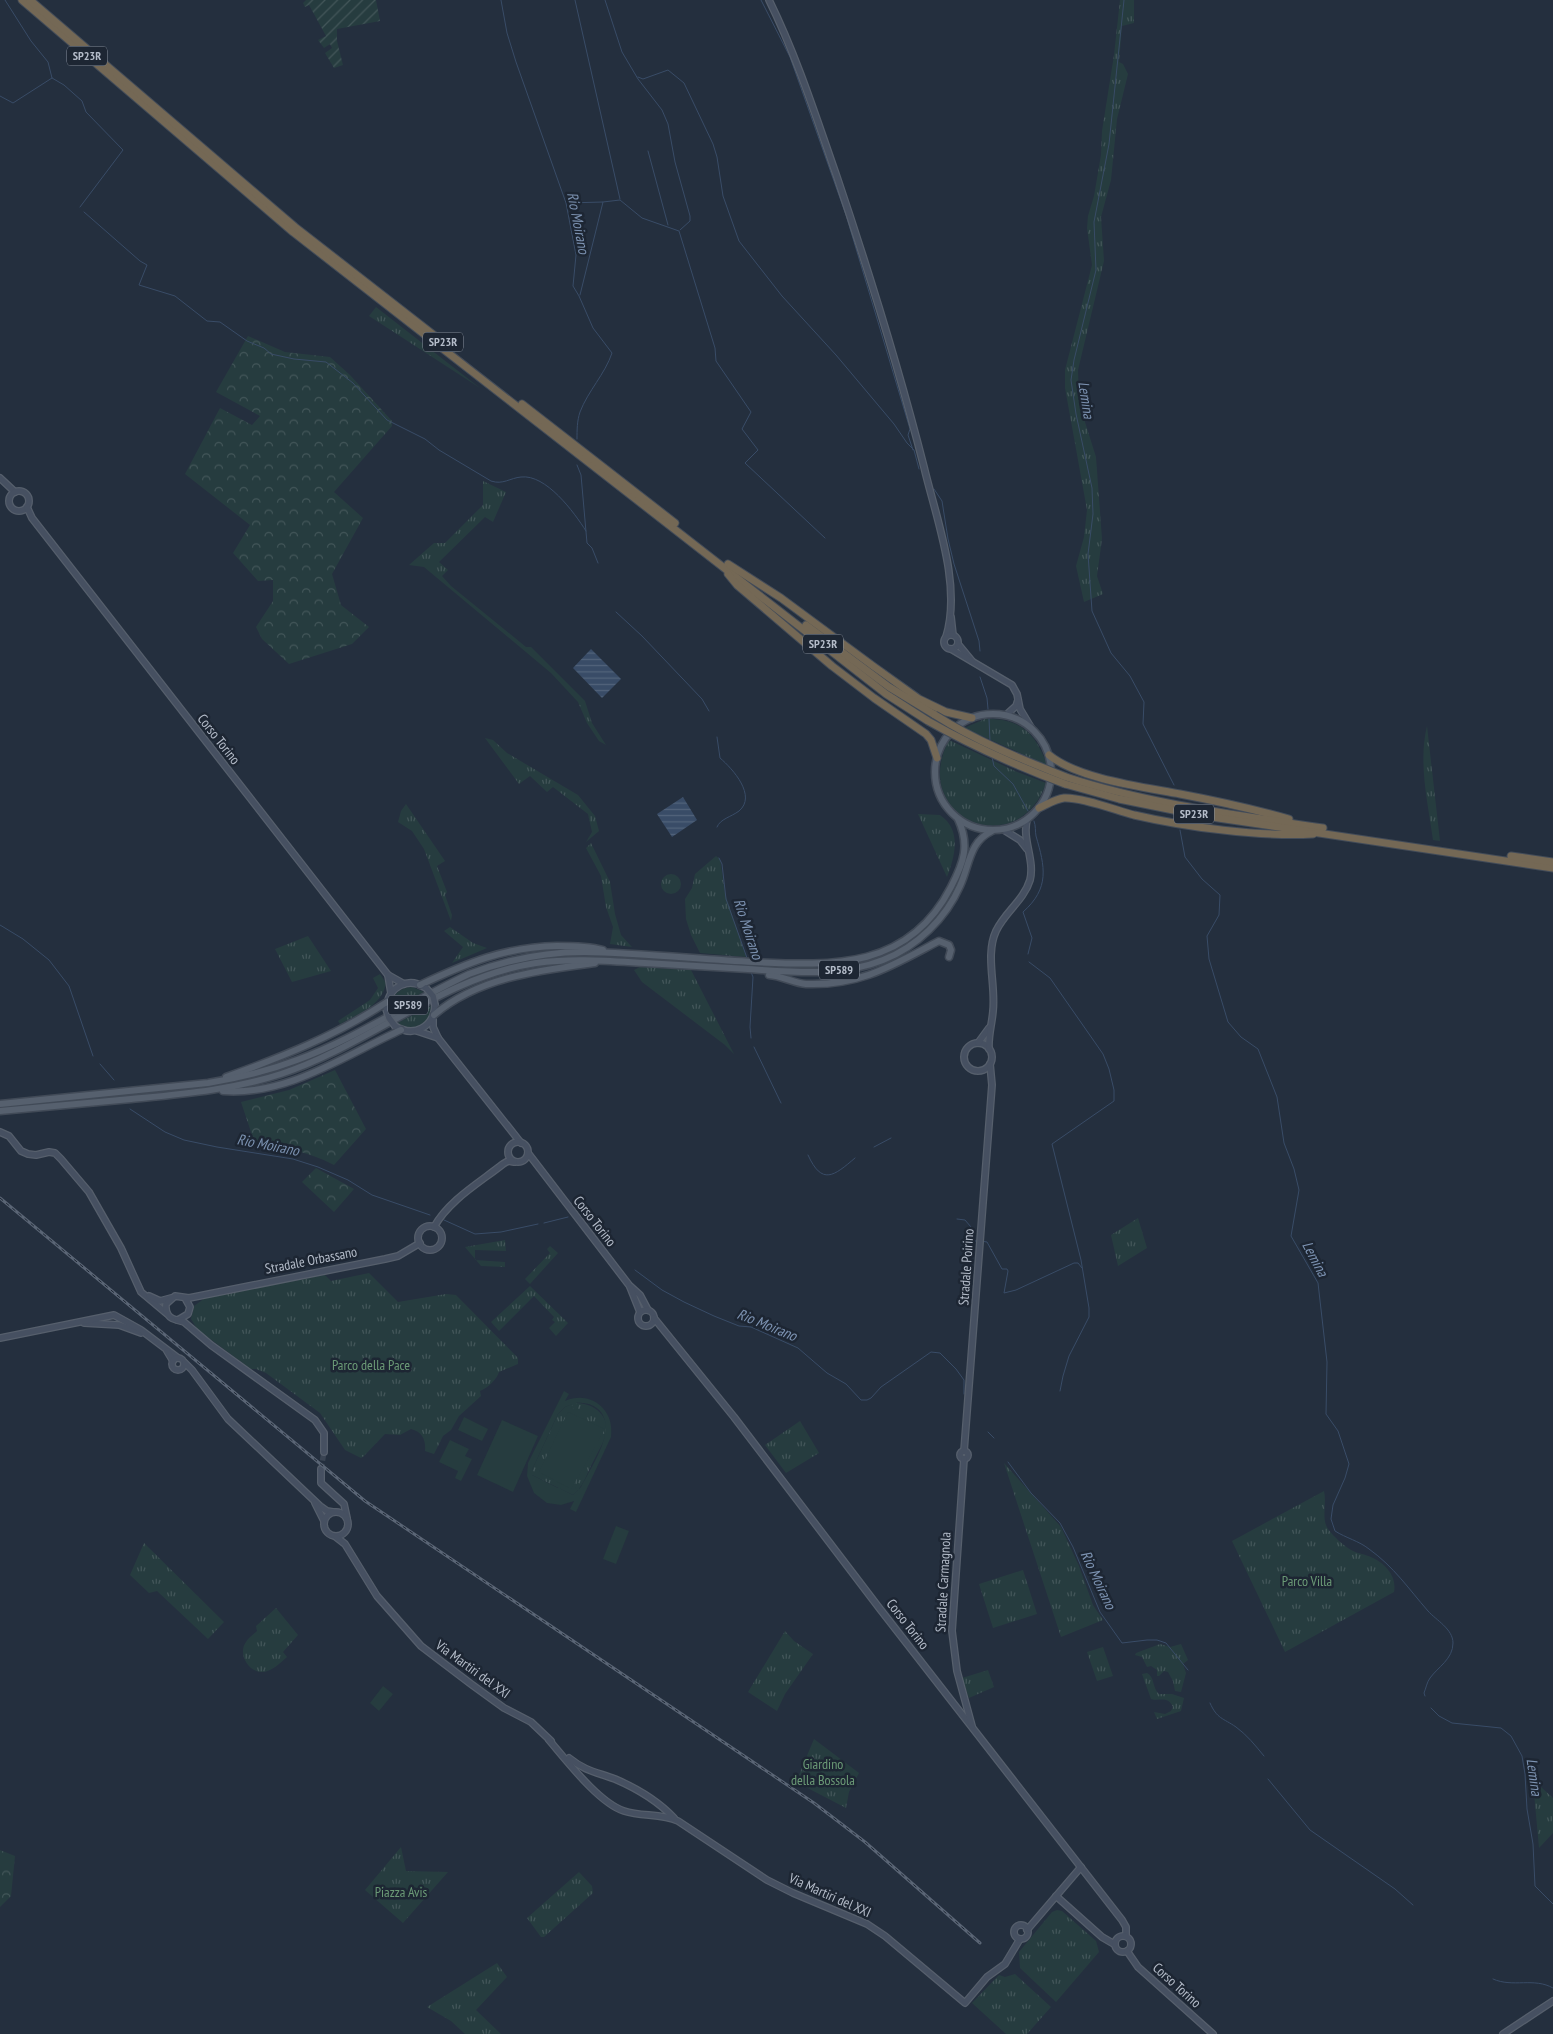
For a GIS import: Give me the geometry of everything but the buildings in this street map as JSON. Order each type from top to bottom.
[{"type":"highway","name":"SP23R","points":[[22,0],[295,227],[724,564],[886,694],[928,721],[1008,762],[1119,799],[1158,808],[1553,868]]},
{"type":"highway","name":"SP23R","points":[[30,0],[153,110]]},
{"type":"highway","name":"SP23R","points":[[724,564],[889,687],[971,736],[1065,780],[1137,796],[1308,826],[1553,862]]},
{"type":"highway","points":[[724,564],[781,598],[920,699],[946,712],[972,718]]},
{"type":"highway","points":[[724,564],[737,585],[832,666],[926,734],[931,740],[937,758]]},
{"type":"highway","points":[[1049,755],[1060,764],[1094,775],[1272,814],[1308,826]]},
{"type":"highway","points":[[1039,808],[1063,798],[1075,799],[1136,815],[1231,830],[1290,835],[1325,833]]},
{"type":"main road","points":[[769,0],[800,68],[872,280],[913,425],[950,575],[950,610],[953,635],[958,640],[958,644],[977,666]]},
{"type":"main road","points":[[0,478],[13,494]]},
{"type":"main road","points":[[13,494],[23,492],[28,496],[28,507],[32,518]]},
{"type":"main road","points":[[13,494],[10,506],[15,511],[32,518]]},
{"type":"main road","points":[[21,512],[28,507]]},
{"type":"main road","name":"Corso Torino","points":[[32,518],[388,975]]},
{"type":"main road","points":[[950,610],[945,646],[1012,685],[1017,694],[1020,709],[1042,741],[1049,755],[1051,774],[1048,792],[1039,808],[1027,820],[1004,830],[992,831],[974,827],[958,819],[944,804],[938,792],[935,777],[937,758],[943,743],[952,730],[972,718],[989,714],[1015,718],[1032,729]]},
{"type":"main road","points":[[946,638],[953,635]]},
{"type":"main road","points":[[951,649],[958,644]]},
{"type":"main road","points":[[1006,716],[1016,706],[1018,700]]},
{"type":"main road","name":"SP589","points":[[0,1111],[214,1091],[281,1074],[372,1033],[449,991],[495,973],[525,965],[552,961],[609,961],[746,969],[754,966],[843,963],[873,956],[906,939],[930,919],[946,897],[954,882],[965,848],[964,832],[958,819]]},
{"type":"main road","points":[[979,1072],[986,1069],[990,1064],[992,1056],[989,1049],[993,1011],[993,941],[1004,917],[1023,895],[1028,886],[1031,868],[1024,834],[1027,820]]},
{"type":"main road","points":[[1004,830],[1020,840],[1028,852]]},
{"type":"main road","name":"SP589","points":[[0,1104],[208,1083],[245,1076],[299,1060],[326,1048],[446,985],[492,966],[549,954],[614,953],[802,972],[846,970],[883,960],[903,950],[929,930],[941,917],[960,886],[976,843],[982,836],[992,831]]},
{"type":"main road","points":[[754,966],[760,974],[777,975],[805,984],[859,978],[882,971],[939,941],[949,945],[951,950],[949,957]]},
{"type":"main road","points":[[388,975],[404,984],[423,986],[478,959],[518,949],[574,946],[600,949],[614,953]]},
{"type":"main road","points":[[417,1031],[426,1027],[434,1017],[457,999],[508,979],[560,967],[609,961]]},
{"type":"main road","points":[[388,975],[391,993],[387,1005],[389,1018],[398,1028]]},
{"type":"main road","points":[[391,993],[404,984]]},
{"type":"main road","points":[[423,986],[432,996],[435,1005],[433,1026],[438,1038],[510,1130],[526,1147],[528,1152],[524,1160],[502,1164],[442,1213],[434,1227]]},
{"type":"main road","points":[[208,1083],[297,1051],[387,1005]]},
{"type":"main road","points":[[990,1026],[978,1043],[967,1047],[963,1058],[968,1068],[986,1075],[992,1085]]},
{"type":"main road","points":[[214,1091],[232,1092],[295,1080],[331,1065],[398,1028],[417,1031],[438,1038]]},
{"type":"main road","points":[[978,1043],[989,1049]]},
{"type":"main road","name":"Stradale Poirino","points":[[964,1458],[960,1455],[964,1451],[980,1243],[992,1085],[990,1064]]},
{"type":"main road","points":[[510,1130],[510,1158],[514,1162]]},
{"type":"main road","points":[[0,1132],[9,1136],[21,1151],[28,1154],[36,1155],[49,1152],[61,1158],[89,1192],[121,1248],[141,1292],[174,1320],[184,1322],[315,1420],[324,1433],[324,1452]]},
{"type":"main road","points":[[502,1164],[509,1148],[516,1143],[522,1143]]},
{"type":"main road","name":"Corso Torino","points":[[528,1152],[629,1285],[640,1295],[648,1310]]},
{"type":"main road","name":"Corso Torino","points":[[524,1160],[542,1172]]},
{"type":"main road","points":[[426,1227],[434,1227],[441,1234],[442,1241],[438,1246],[429,1250],[420,1243],[420,1232],[426,1227]]},
{"type":"main road","name":"Stradale Orbassano","points":[[185,1298],[398,1256],[420,1243]]},
{"type":"main road","name":"Corso Torino","points":[[629,1285],[640,1312]]},
{"type":"main road","points":[[141,1292],[160,1300],[178,1296],[185,1298],[190,1309],[189,1318],[192,1326],[211,1344]]},
{"type":"main road","points":[[174,1320],[186,1317],[190,1309],[204,1294]]},
{"type":"main road","points":[[168,1315],[166,1304],[171,1298]]},
{"type":"main road","points":[[650,1325],[654,1318],[652,1313],[648,1310],[640,1312],[637,1316],[640,1324],[664,1330]]},
{"type":"main road","name":"Corso Torino","points":[[654,1318],[734,1417],[972,1728],[1122,1920],[1126,1927],[1126,1936]]},
{"type":"main road","points":[[0,1338],[70,1324],[106,1323],[127,1327],[142,1333],[164,1348],[175,1360]]},
{"type":"main road","points":[[182,1359],[184,1366],[180,1371],[175,1370],[172,1366],[175,1360],[182,1359]]},
{"type":"main road","name":"Via Martiri del XXI","points":[[184,1366],[195,1374],[228,1419],[312,1499],[327,1510],[336,1512],[348,1519],[346,1537],[368,1584],[421,1646],[504,1708],[531,1722],[609,1804],[627,1812],[669,1817],[678,1821],[767,1880],[867,1924],[885,1936],[965,2003],[988,1977],[1005,1964],[1020,1940]]},
{"type":"main road","name":"Stradale Carmagnola","points":[[964,1458],[952,1626],[957,1671],[972,1728]]},
{"type":"main road","points":[[321,1469],[320,1479],[322,1485],[340,1498],[346,1506],[348,1519]]},
{"type":"main road","points":[[324,1521],[328,1515],[336,1512],[340,1507],[340,1498]]},
{"type":"main road","name":"Via Martiri del XXI","points":[[312,1499],[324,1521],[327,1533],[345,1544],[356,1561]]},
{"type":"main road","points":[[336,1537],[344,1534],[348,1529]]},
{"type":"main road","name":"Via Martiri del XXI","points":[[549,1740],[586,1770],[615,1780],[652,1799],[664,1807],[678,1821]]},
{"type":"main road","points":[[1027,1930],[1023,1926],[1016,1927],[1014,1934],[1016,1938],[1020,1940],[1026,1937],[1027,1930],[1081,1867]]},
{"type":"main road","points":[[1056,1896],[1102,1937],[1114,1944],[1119,1952],[1127,1951],[1131,1945],[1130,1940],[1126,1936],[1118,1937],[1114,1944]]},
{"type":"main road","name":"Corso Torino","points":[[1127,1951],[1138,1967],[1213,2034]]},
{"type":"main road","points":[[1503,2034],[1553,2001]]},
{"type":"green space","points":[[306,0],[376,0],[380,21],[337,29],[337,41],[343,65],[334,68],[325,53],[332,48],[330,44],[324,48],[318,40],[326,36],[309,5],[305,7],[303,3]]},
{"type":"green space","points":[[1120,0],[1134,0],[1134,23],[1122,26],[1119,62],[1123,64],[1128,74],[1117,119],[1111,180],[1101,217],[1104,261],[1078,370],[1079,403],[1096,457],[1102,539],[1097,576],[1103,594],[1084,602],[1076,566],[1084,537],[1087,510],[1065,388],[1065,370],[1092,265],[1087,228],[1088,216],[1094,196],[1101,155],[1102,131],[1114,55]]},
{"type":"green space","points":[[376,307],[480,388],[369,316]]},
{"type":"green space","points":[[248,336],[285,352],[330,357],[350,375],[392,421],[392,426],[334,492],[363,518],[332,574],[341,605],[369,627],[352,644],[289,664],[262,639],[256,627],[273,601],[273,580],[258,581],[233,553],[250,525],[185,474],[220,408],[252,425],[260,416],[216,392]]},
{"type":"green space","points":[[483,481],[506,492],[493,522],[485,517],[439,562],[448,570],[442,576],[451,586],[526,647],[531,647],[585,701],[592,723],[606,745],[599,741],[587,723],[578,702],[551,673],[424,567],[409,565],[434,543],[445,543],[483,505]]},
{"type":"green space","points":[[985,719],[1008,721],[1025,730],[1038,744],[1047,765],[964,728]]},
{"type":"green space","points":[[1427,726],[1440,841],[1433,840],[1425,783],[1423,754]]},
{"type":"green space","points":[[485,738],[493,740],[507,753],[578,795],[595,816],[599,831],[586,842],[592,832],[588,814],[553,787],[547,792],[530,776],[519,784]]},
{"type":"green space","points":[[949,740],[1015,771],[1046,783],[1032,808],[1013,821],[992,826],[972,821],[954,809],[943,791],[940,768]]},
{"type":"green space","points":[[406,804],[445,861],[437,866],[447,892],[445,895],[452,915],[451,921],[424,849],[412,831],[398,822],[401,811]]},
{"type":"green space","points":[[918,814],[940,815],[951,828],[955,844],[947,877]]},
{"type":"green space","points":[[591,843],[610,882],[615,914],[621,935],[632,947],[610,944],[613,927],[606,907],[601,876],[586,848]]},
{"type":"green space","points":[[716,856],[720,859],[725,893],[746,957],[700,953],[686,919],[685,899],[692,888],[695,874]]},
{"type":"green space","points":[[671,874],[678,877],[681,884],[678,891],[671,894],[664,891],[661,884],[664,877]]},
{"type":"green space","points":[[450,927],[473,943],[487,948],[452,963],[463,947],[444,931]]},
{"type":"green space","points":[[308,936],[331,971],[292,982],[275,949]]},
{"type":"green space","points":[[640,967],[691,970],[734,1054],[725,1045],[642,982],[634,970]]},
{"type":"green space","points":[[380,974],[386,983],[380,998],[361,1013],[340,1024],[338,1021],[370,1000],[378,988],[373,978]]},
{"type":"green space","points":[[412,987],[424,992],[390,1010],[390,1005],[396,994],[403,989]]},
{"type":"green space","points":[[431,1006],[428,1018],[420,1026],[409,1028],[397,1023]]},
{"type":"green space","points":[[335,1070],[366,1129],[334,1165],[305,1153],[255,1144],[241,1102],[289,1090]]},
{"type":"green space","points":[[316,1168],[354,1189],[334,1212],[302,1182]]},
{"type":"green space","points":[[1138,1218],[1147,1248],[1118,1266],[1111,1235]]},
{"type":"green space","points":[[505,1240],[506,1251],[475,1250],[475,1259],[465,1247]]},
{"type":"green space","points":[[550,1246],[558,1253],[530,1284],[525,1279],[550,1253],[547,1249]]},
{"type":"green space","points":[[476,1260],[505,1262],[505,1267],[481,1266]]},
{"type":"green space","name":"Parco della Pace","points":[[369,1273],[398,1302],[446,1294],[456,1295],[518,1358],[518,1364],[499,1372],[492,1383],[480,1391],[481,1396],[459,1416],[451,1430],[443,1436],[434,1454],[425,1451],[423,1437],[411,1429],[400,1435],[385,1434],[361,1458],[345,1450],[320,1413],[266,1373],[251,1369],[198,1330],[191,1319],[194,1306],[205,1298],[325,1275],[331,1281]]},
{"type":"green space","points":[[530,1286],[568,1323],[556,1336],[549,1328],[555,1322],[552,1320],[554,1317],[534,1296],[499,1331],[491,1322]]},
{"type":"green space","points":[[564,1391],[569,1394],[565,1401],[574,1398],[592,1400],[605,1410],[611,1427],[611,1437],[576,1512],[570,1509],[574,1501],[561,1505],[547,1503],[534,1493],[527,1476],[528,1463]],"holes":[[[576,1403],[585,1403],[598,1409],[604,1417],[606,1426],[601,1448],[596,1459],[581,1487],[579,1489],[581,1484],[578,1483],[575,1488],[578,1490],[573,1495],[532,1475],[532,1470],[558,1414],[565,1407],[573,1404],[571,1408],[577,1410],[578,1406]]]},
{"type":"green space","points":[[574,1403],[588,1405],[599,1412],[606,1423],[606,1429],[604,1440],[580,1488],[573,1495],[532,1475],[532,1470],[558,1414],[565,1407]]},
{"type":"green space","points":[[568,1412],[605,1429],[598,1441],[601,1443],[598,1449],[595,1447],[571,1489],[539,1472]]},
{"type":"green space","points":[[464,1417],[488,1429],[482,1441],[458,1430]]},
{"type":"green space","points":[[502,1420],[538,1436],[513,1492],[477,1475]]},
{"type":"green space","points":[[800,1421],[819,1453],[786,1473],[765,1445]]},
{"type":"green space","points":[[450,1440],[469,1449],[465,1456],[472,1459],[461,1481],[455,1478],[458,1471],[439,1462]]},
{"type":"green space","points":[[1004,1463],[1061,1527],[1079,1566],[1093,1605],[1103,1620],[1061,1637]]},
{"type":"green space","name":"Parco Villa","points":[[1324,1491],[1324,1516],[1328,1529],[1351,1550],[1370,1557],[1386,1567],[1394,1581],[1394,1592],[1285,1652],[1232,1541]]},
{"type":"green space","points":[[616,1526],[629,1531],[616,1564],[603,1559]]},
{"type":"green space","points":[[144,1543],[224,1622],[208,1639],[157,1591],[149,1593],[130,1575]]},
{"type":"green space","points":[[1023,1570],[1037,1614],[993,1628],[979,1584]]},
{"type":"green space","points":[[276,1608],[298,1635],[283,1652],[287,1657],[278,1665],[264,1672],[255,1671],[248,1665],[243,1656],[244,1646],[248,1639],[257,1631],[256,1626]]},
{"type":"green space","points":[[785,1631],[794,1641],[813,1654],[785,1694],[777,1711],[748,1692]]},
{"type":"green space","points":[[1160,1644],[1170,1647],[1181,1644],[1188,1660],[1183,1664],[1186,1673],[1181,1692],[1175,1691],[1173,1681],[1168,1672],[1164,1671],[1157,1676],[1157,1670],[1151,1666],[1147,1667],[1142,1657],[1135,1655]]},
{"type":"green space","points":[[1103,1647],[1113,1676],[1097,1681],[1087,1652]]},
{"type":"green space","points":[[988,1670],[994,1687],[969,1698],[962,1678]]},
{"type":"green space","points":[[1147,1673],[1150,1675],[1159,1694],[1172,1694],[1184,1698],[1181,1711],[1157,1719],[1154,1712],[1165,1714],[1171,1711],[1173,1707],[1166,1700],[1151,1699],[1142,1674]]},
{"type":"green space","points":[[383,1686],[393,1694],[379,1711],[370,1703]]},
{"type":"green space","name":"Giardino della Bossola","points":[[814,1739],[859,1773],[849,1792],[846,1808],[796,1782]]},
{"type":"green space","points":[[1541,1787],[1553,1798],[1553,1833],[1539,1848],[1534,1793]]},
{"type":"green space","name":"Piazza Avis","points":[[401,1847],[406,1871],[448,1872],[403,1923],[365,1890]]},
{"type":"green space","points":[[0,1850],[15,1856],[11,1896],[0,1907]]},
{"type":"green space","points":[[579,1872],[592,1886],[593,1893],[544,1937],[541,1937],[527,1918]]},
{"type":"green space","points":[[1062,1911],[1096,1941],[1099,1952],[1056,2002],[1020,1968],[1019,1952],[1052,1912]]},
{"type":"green space","points":[[497,1963],[507,1977],[476,2010],[501,2034],[465,2034],[451,2021],[427,2007]]},
{"type":"green space","points":[[1015,1974],[1051,2007],[1027,2034],[1006,2034],[972,2003],[999,1975],[1005,1977]]},
{"type":"water","points":[[591,649],[621,679],[602,698],[573,668]]},
{"type":"water","points":[[683,797],[697,820],[672,837],[657,814]]},
{"type":"waterway","points":[[5,0],[31,41],[48,62],[52,78],[64,85],[82,101],[86,112],[123,150],[80,207]]},
{"type":"waterway","name":"Rio Moirano","points":[[501,0],[507,33],[516,62],[566,203],[576,255],[573,286],[593,328],[612,353],[580,412],[577,439]]},
{"type":"waterway","points":[[575,0],[620,199]]},
{"type":"waterway","points":[[605,0],[622,52],[638,79],[662,110],[668,124],[675,162],[690,216],[690,221],[680,230]]},
{"type":"waterway","points":[[761,0],[790,57],[846,215],[910,429],[908,435],[913,450]]},
{"type":"waterway","name":"Lemina","points":[[1124,0],[1109,144],[1094,222],[1096,270],[1074,360],[1071,380],[1076,414],[1092,488],[1093,514],[1088,554],[1092,611],[1111,653],[1130,676],[1144,702],[1143,724],[1174,785]]},
{"type":"waterway","points":[[638,77],[643,79],[668,70],[684,83],[713,144],[723,196],[739,241],[782,296],[836,355],[894,424],[914,450],[919,469]]},
{"type":"waterway","points":[[0,96],[13,103],[52,78]]},
{"type":"waterway","points":[[648,151],[668,225]]},
{"type":"waterway","points":[[603,202],[620,200],[642,218],[679,231],[715,348],[716,361],[751,412],[742,429],[758,450],[745,463],[825,538]]},
{"type":"waterway","points":[[567,203],[603,202],[580,295]]},
{"type":"waterway","points":[[84,212],[147,265],[139,285],[175,296],[207,321],[220,322],[247,341],[264,348],[271,354],[294,359],[326,362],[353,383],[387,420],[425,439],[439,450],[491,481],[503,482],[521,477],[540,482],[567,505],[586,531]]},
{"type":"waterway","name":"Rio Moirano","points":[[577,465],[581,475],[587,543],[592,548],[598,563]]},
{"type":"waterway","points":[[934,489],[942,501],[954,564],[979,641],[980,651]]},
{"type":"waterway","name":"Rio Moirano","points":[[616,612],[642,636],[702,699],[709,711]]},
{"type":"waterway","points":[[980,677],[987,698],[988,709]]},
{"type":"waterway","points":[[989,719],[990,741]]},
{"type":"waterway","name":"Rio Moirano","points":[[717,737],[720,758],[741,783],[745,798],[744,805],[739,811],[723,820],[717,827]]},
{"type":"waterway","points":[[992,757],[994,766],[1013,784],[1028,811]]},
{"type":"waterway","points":[[1028,954],[1032,938],[1023,912],[1038,894],[1043,877],[1042,858],[1034,821]]},
{"type":"waterway","name":"Lemina","points":[[1180,830],[1185,857],[1202,879],[1220,895],[1219,915],[1207,936],[1209,959],[1228,1022],[1241,1037],[1258,1049],[1277,1097],[1284,1143],[1294,1169],[1299,1190],[1291,1236],[1318,1283],[1327,1362],[1326,1414],[1338,1431],[1349,1464],[1333,1505],[1331,1519],[1335,1531],[1365,1546],[1386,1563],[1450,1633],[1453,1643],[1451,1654],[1429,1680],[1424,1693],[1425,1696]]},
{"type":"waterway","name":"Rio Moirano","points":[[719,858],[722,864],[726,899],[747,958]]},
{"type":"waterway","name":"Rio Moirano","points":[[0,925],[23,939],[49,960],[69,986],[93,1056]]},
{"type":"waterway","points":[[1029,962],[1050,978],[1103,1054],[1114,1090],[1114,1101],[1052,1144],[1081,1260],[1089,1308],[1089,1317],[1069,1356],[1060,1391]]},
{"type":"waterway","name":"Rio Moirano","points":[[751,972],[753,977],[751,1038]]},
{"type":"waterway","name":"Rio Moirano","points":[[754,1047],[781,1103]]},
{"type":"waterway","name":"Rio Moirano","points":[[100,1064],[114,1080]]},
{"type":"waterway","name":"Rio Moirano","points":[[130,1109],[165,1132],[184,1140],[293,1159],[348,1180],[372,1195],[430,1215]]},
{"type":"waterway","name":"Rio Moirano","points":[[874,1147],[891,1138]]},
{"type":"waterway","name":"Rio Moirano","points":[[808,1155],[818,1171],[829,1175],[835,1173],[855,1158]]},
{"type":"waterway","name":"Rio Moirano","points":[[576,1208],[583,1206],[611,1241]]},
{"type":"waterway","name":"Rio Moirano","points":[[544,1223],[568,1217]]},
{"type":"waterway","name":"Rio Moirano","points":[[957,1219],[965,1220],[971,1227],[975,1241],[977,1241]]},
{"type":"waterway","name":"Rio Moirano","points":[[444,1220],[475,1234],[501,1232],[538,1224]]},
{"type":"waterway","name":"Rio Moirano","points":[[981,1241],[987,1242],[1002,1269],[1007,1269],[1008,1271],[1004,1293],[1016,1290],[1074,1263],[1078,1263],[1082,1268]]},
{"type":"waterway","name":"Rio Moirano","points":[[635,1270],[662,1290],[684,1302],[739,1326],[751,1327],[798,1348],[827,1373],[846,1384],[861,1400],[871,1398],[881,1387],[931,1352],[940,1353],[956,1369],[964,1380],[964,1394]]},
{"type":"waterway","points":[[988,1432],[994,1438]]},
{"type":"waterway","name":"Rio Moirano","points":[[1008,1462],[1031,1493],[1060,1523],[1073,1547],[1100,1612],[1122,1643],[1147,1640],[1157,1640],[1166,1643],[1188,1670]]},
{"type":"waterway","points":[[1210,1703],[1221,1718],[1244,1733],[1264,1756]]},
{"type":"waterway","name":"Lemina","points":[[1431,1708],[1439,1716],[1452,1723],[1501,1728],[1511,1736],[1522,1756],[1525,1774],[1527,1809],[1533,1844],[1535,1886],[1553,1904]]},
{"type":"waterway","points":[[1268,1779],[1310,1830],[1395,1889],[1413,1905]]},
{"type":"waterway","name":"Rio Moirano","points":[[1493,1979],[1508,1983],[1538,1983],[1553,1988]]},
{"type":"tunnel","points":[[321,1469],[324,1452]]},
{"type":"railway","points":[[0,1198],[365,1501],[814,1803],[865,1842],[980,1943]]}]
